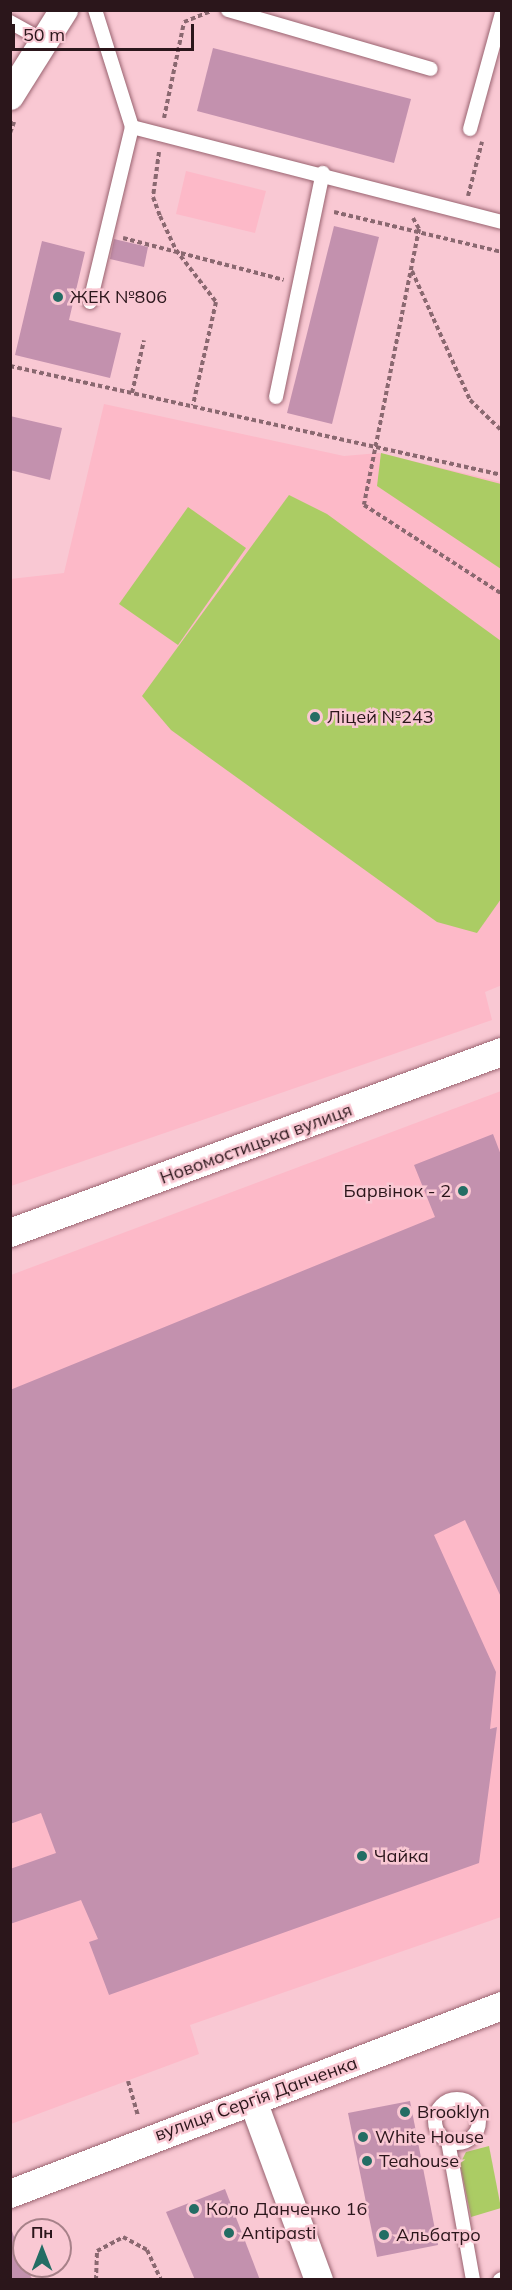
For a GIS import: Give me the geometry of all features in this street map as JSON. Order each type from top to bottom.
[{"type":"street","points":[[10,96],[41,39],[64,10]]},
{"type":"street","name":"Новомостицька вулиця","points":[[10,1233],[501,1052]]},
{"type":"street","name":"вулиця Сергія Данченка","points":[[10,2194],[501,2006]]},
{"type":"street","points":[[254,2102],[319,2280]]},
{"type":"lane","points":[[90,303],[132,127],[95,10]]},
{"type":"lane","points":[[228,10],[431,69]]},
{"type":"lane","points":[[470,129],[501,13]]},
{"type":"lane","points":[[10,22],[41,39]]},
{"type":"lane","points":[[132,127],[323,173],[501,222]]},
{"type":"lane","points":[[276,397],[323,173]]},
{"type":"lane","points":[[448,2141],[473,2280]]},
{"type":"path","points":[[315,208],[419,229],[501,252]]},
{"type":"path","points":[[419,229],[373,445],[364,505],[501,594]]},
{"type":"path","points":[[105,234],[299,285]]},
{"type":"path","points":[[411,270],[470,400],[501,430]]},
{"type":"path","points":[[193,406],[216,302]]},
{"type":"path","points":[[132,393],[144,340]]},
{"type":"path","points":[[10,366],[501,475]]},
{"type":"path","points":[[128,2081],[133,2103]]},
{"type":"path","points":[[96,2280],[97,2252],[123,2237],[147,2250],[161,2280]]},
{"type":"shaded area","points":[[186,171],[266,191],[255,233],[176,214]]},
{"type":"shaded area","points":[[104,404],[344,456],[379,453],[501,482],[502,985],[485,992],[492,1020],[11,1186],[10,579],[64,573]]},
{"type":"shaded area","name":"Барвінок - 2","points":[[501,1091],[501,1917],[190,2025],[199,2054],[11,2124],[11,1275]]},
{"type":"green space","points":[[381,453],[501,484],[501,569],[377,486]]},
{"type":"green space","points":[[289,495],[327,514],[501,641],[501,899],[477,933],[437,922],[171,730],[142,696]]},
{"type":"green space","points":[[188,507],[246,548],[178,645],[119,604]]},
{"type":"green space","points":[[489,2146],[501,2208],[471,2217],[460,2164],[466,2152]]},
{"type":"building","points":[[213,48],[411,99],[394,163],[197,111]]},
{"type":"building","points":[[334,226],[379,237],[332,424],[287,413]]},
{"type":"building","points":[[114,239],[148,247],[144,267],[110,259]]},
{"type":"building","points":[[42,241],[85,252],[69,320],[121,333],[110,378],[15,355]]},
{"type":"building","points":[[10,416],[62,428],[50,480],[10,470]]},
{"type":"building","name":"Барвінок - 2","points":[[493,1134],[501,1155],[501,1597],[465,1520],[434,1535],[496,1672],[490,1729],[497,1727],[479,1863],[109,1995],[89,1942],[98,1939],[81,1900],[10,1924],[10,1869],[56,1853],[41,1813],[10,1824],[10,1390],[435,1217],[414,1165]]},
{"type":"building","points":[[410,2101],[438,2245],[377,2257],[348,2113]]},
{"type":"building","points":[[225,2189],[260,2280],[195,2280],[166,2212]]},
{"type":"building","points":[[10,2225],[12,2278],[32,2278],[33,2280],[10,2280]]},
{"type":"place","name":"ЖЕК №806","points":[[58,297]]},
{"type":"place","name":"Ліцей №243","points":[[315,717]]},
{"type":"place","name":"Барвінок - 2","points":[[463,1191]]},
{"type":"place","name":"Чайка","points":[[362,1856]]},
{"type":"place","name":"Brooklyn","points":[[405,2112]]},
{"type":"place","name":"White House","points":[[363,2137]]},
{"type":"place","name":"Teahouse","points":[[367,2161]]},
{"type":"place","name":"Коло Данченко 16","points":[[194,2209]]},
{"type":"place","name":"Antipasti","points":[[229,2233]]},
{"type":"place","name":"Альбатро","points":[[384,2235]]}]
